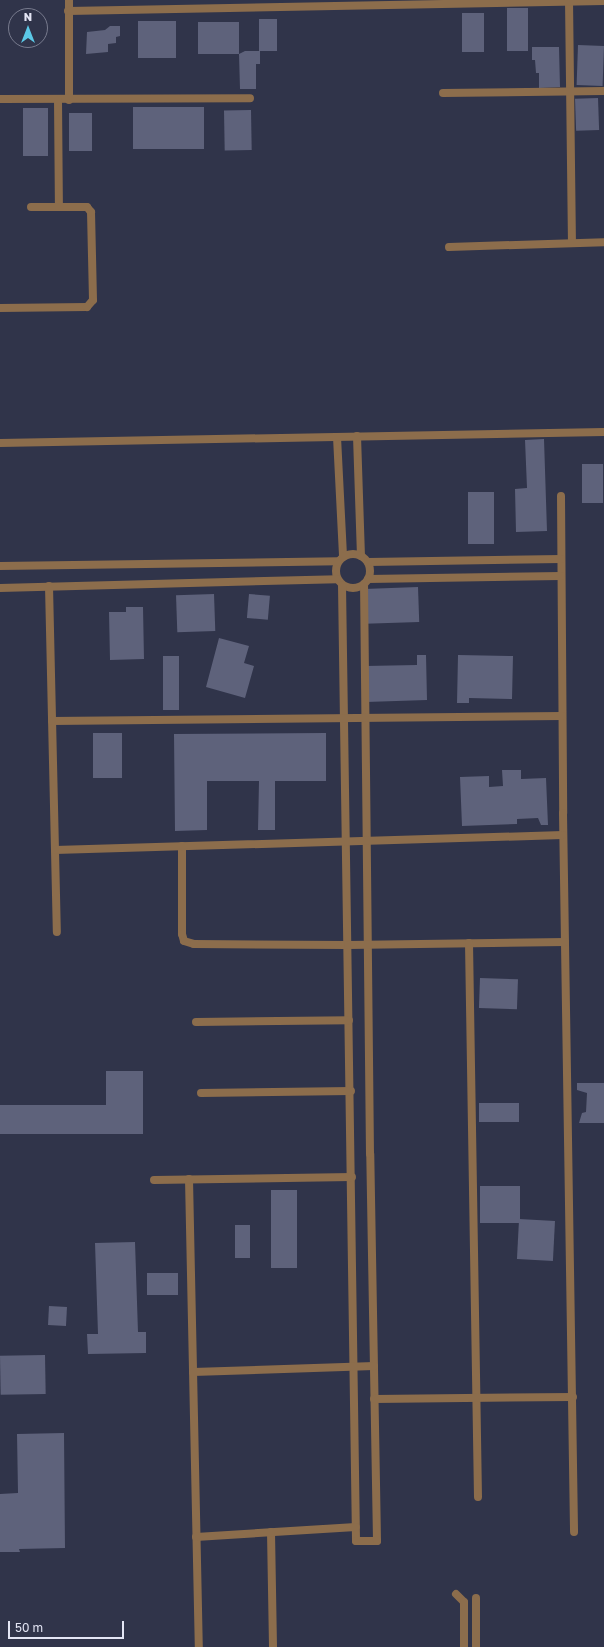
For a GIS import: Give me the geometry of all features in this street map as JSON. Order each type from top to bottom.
[{"type":"street","points":[[68,0],[70,100]]},
{"type":"street","points":[[569,1],[572,243]]},
{"type":"street","points":[[68,11],[604,1]]},
{"type":"street","points":[[443,93],[604,91]]},
{"type":"street","points":[[0,99],[70,100],[250,98]]},
{"type":"street","points":[[58,100],[58,207]]},
{"type":"street","points":[[0,308],[87,307],[93,300],[90,212],[87,208],[31,207]]},
{"type":"street","points":[[449,247],[604,242]]},
{"type":"street","points":[[0,443],[604,432]]},
{"type":"street","points":[[337,436],[340,559],[336,570],[340,582],[344,718],[351,1091],[356,1541],[377,1541],[367,840],[366,581],[368,562]]},
{"type":"street","points":[[358,436],[361,556]]},
{"type":"street","points":[[561,496],[563,835],[574,1532]]},
{"type":"street","points":[[0,566],[340,559],[352,554],[361,556],[368,562],[561,558]]},
{"type":"street","points":[[0,588],[340,582],[351,588],[366,581],[561,576]]},
{"type":"street","points":[[49,586],[57,932]]},
{"type":"street","points":[[52,721],[344,718],[366,716],[473,718],[562,716]]},
{"type":"street","points":[[55,850],[563,835]]},
{"type":"street","points":[[182,846],[184,941],[194,944],[368,945],[565,942]]},
{"type":"street","points":[[469,943],[478,1497]]},
{"type":"street","points":[[196,1022],[349,1020]]},
{"type":"street","points":[[201,1093],[351,1091]]},
{"type":"street","points":[[154,1180],[352,1177]]},
{"type":"street","points":[[189,1179],[199,1647]]},
{"type":"street","points":[[193,1372],[374,1366]]},
{"type":"street","points":[[374,1399],[573,1398]]},
{"type":"street","points":[[196,1537],[356,1527]]},
{"type":"street","points":[[271,1532],[273,1647]]},
{"type":"street","points":[[456,1594],[464,1602],[464,1647]]},
{"type":"street","points":[[476,1598],[476,1647]]},
{"type":"building","points":[[507,8],[528,8],[528,51],[507,51]]},
{"type":"building","points":[[462,13],[484,13],[484,52],[462,52]]},
{"type":"building","points":[[259,19],[277,19],[277,51],[259,51]]},
{"type":"building","points":[[138,21],[176,21],[176,58],[138,58]]},
{"type":"building","points":[[198,22],[239,22],[239,54],[198,54]]},
{"type":"building","points":[[110,26],[120,26],[120,36],[116,37],[116,43],[108,44],[108,52],[86,54],[87,32],[105,30]]},
{"type":"building","points":[[578,45],[604,46],[603,86],[577,85]]},
{"type":"building","points":[[532,47],[559,47],[560,87],[539,88],[539,73],[536,73],[535,60],[532,60]]},
{"type":"building","points":[[245,51],[260,51],[260,64],[256,64],[256,89],[240,89],[239,54]]},
{"type":"building","points":[[598,98],[599,130],[576,131],[575,99]]},
{"type":"building","points":[[133,107],[204,107],[204,149],[133,149]]},
{"type":"building","points":[[23,108],[48,108],[48,156],[23,156]]},
{"type":"building","points":[[224,110],[251,110],[252,150],[225,150]]},
{"type":"building","points":[[69,113],[92,113],[92,151],[69,151]]},
{"type":"building","points":[[544,439],[547,531],[516,532],[515,489],[527,488],[525,440]]},
{"type":"building","points":[[582,464],[603,464],[603,503],[582,503]]},
{"type":"building","points":[[468,492],[494,492],[494,544],[468,544]]},
{"type":"building","points":[[418,587],[419,622],[365,624],[364,589]]},
{"type":"building","points":[[214,594],[215,631],[177,632],[176,595]]},
{"type":"building","points":[[249,594],[270,596],[268,620],[247,618]]},
{"type":"building","points":[[126,607],[143,607],[144,659],[110,660],[109,612],[126,612]]},
{"type":"building","points":[[219,638],[249,646],[244,663],[254,666],[245,698],[206,687]]},
{"type":"building","points":[[417,655],[426,655],[427,700],[366,702],[365,666],[417,665]]},
{"type":"building","points":[[458,655],[513,656],[512,699],[469,698],[469,703],[457,703]]},
{"type":"building","points":[[163,656],[179,656],[179,710],[163,710]]},
{"type":"building","points":[[93,733],[122,733],[122,778],[93,778]]},
{"type":"building","points":[[326,733],[326,781],[275,781],[275,830],[258,830],[259,781],[207,781],[207,830],[175,831],[174,734]]},
{"type":"building","points":[[502,770],[521,770],[521,779],[546,778],[548,825],[541,825],[538,818],[517,819],[517,824],[462,826],[460,777],[489,776],[489,787],[503,786]]},
{"type":"building","points":[[480,978],[518,979],[517,1009],[479,1008]]},
{"type":"building","points":[[106,1071],[143,1071],[143,1134],[0,1134],[0,1105],[106,1105]]},
{"type":"building","points":[[577,1083],[604,1083],[604,1123],[579,1123],[582,1113],[586,1112],[587,1093],[577,1090]]},
{"type":"building","points":[[479,1103],[519,1103],[519,1122],[479,1122]]},
{"type":"building","points":[[480,1186],[520,1186],[520,1223],[480,1223]]},
{"type":"building","points":[[271,1190],[297,1190],[297,1268],[271,1268]]},
{"type":"building","points":[[519,1219],[555,1221],[553,1261],[517,1259]]},
{"type":"building","points":[[235,1225],[250,1225],[250,1258],[235,1258]]},
{"type":"building","points":[[135,1242],[138,1332],[146,1332],[146,1353],[88,1354],[87,1334],[98,1334],[95,1243]]},
{"type":"building","points":[[147,1273],[178,1273],[178,1295],[147,1295]]},
{"type":"building","points":[[49,1306],[67,1307],[66,1326],[48,1325]]},
{"type":"building","points":[[45,1355],[46,1394],[1,1395],[0,1356]]},
{"type":"building","points":[[64,1433],[65,1548],[19,1549],[20,1552],[0,1552],[0,1494],[18,1493],[17,1434]]}]
